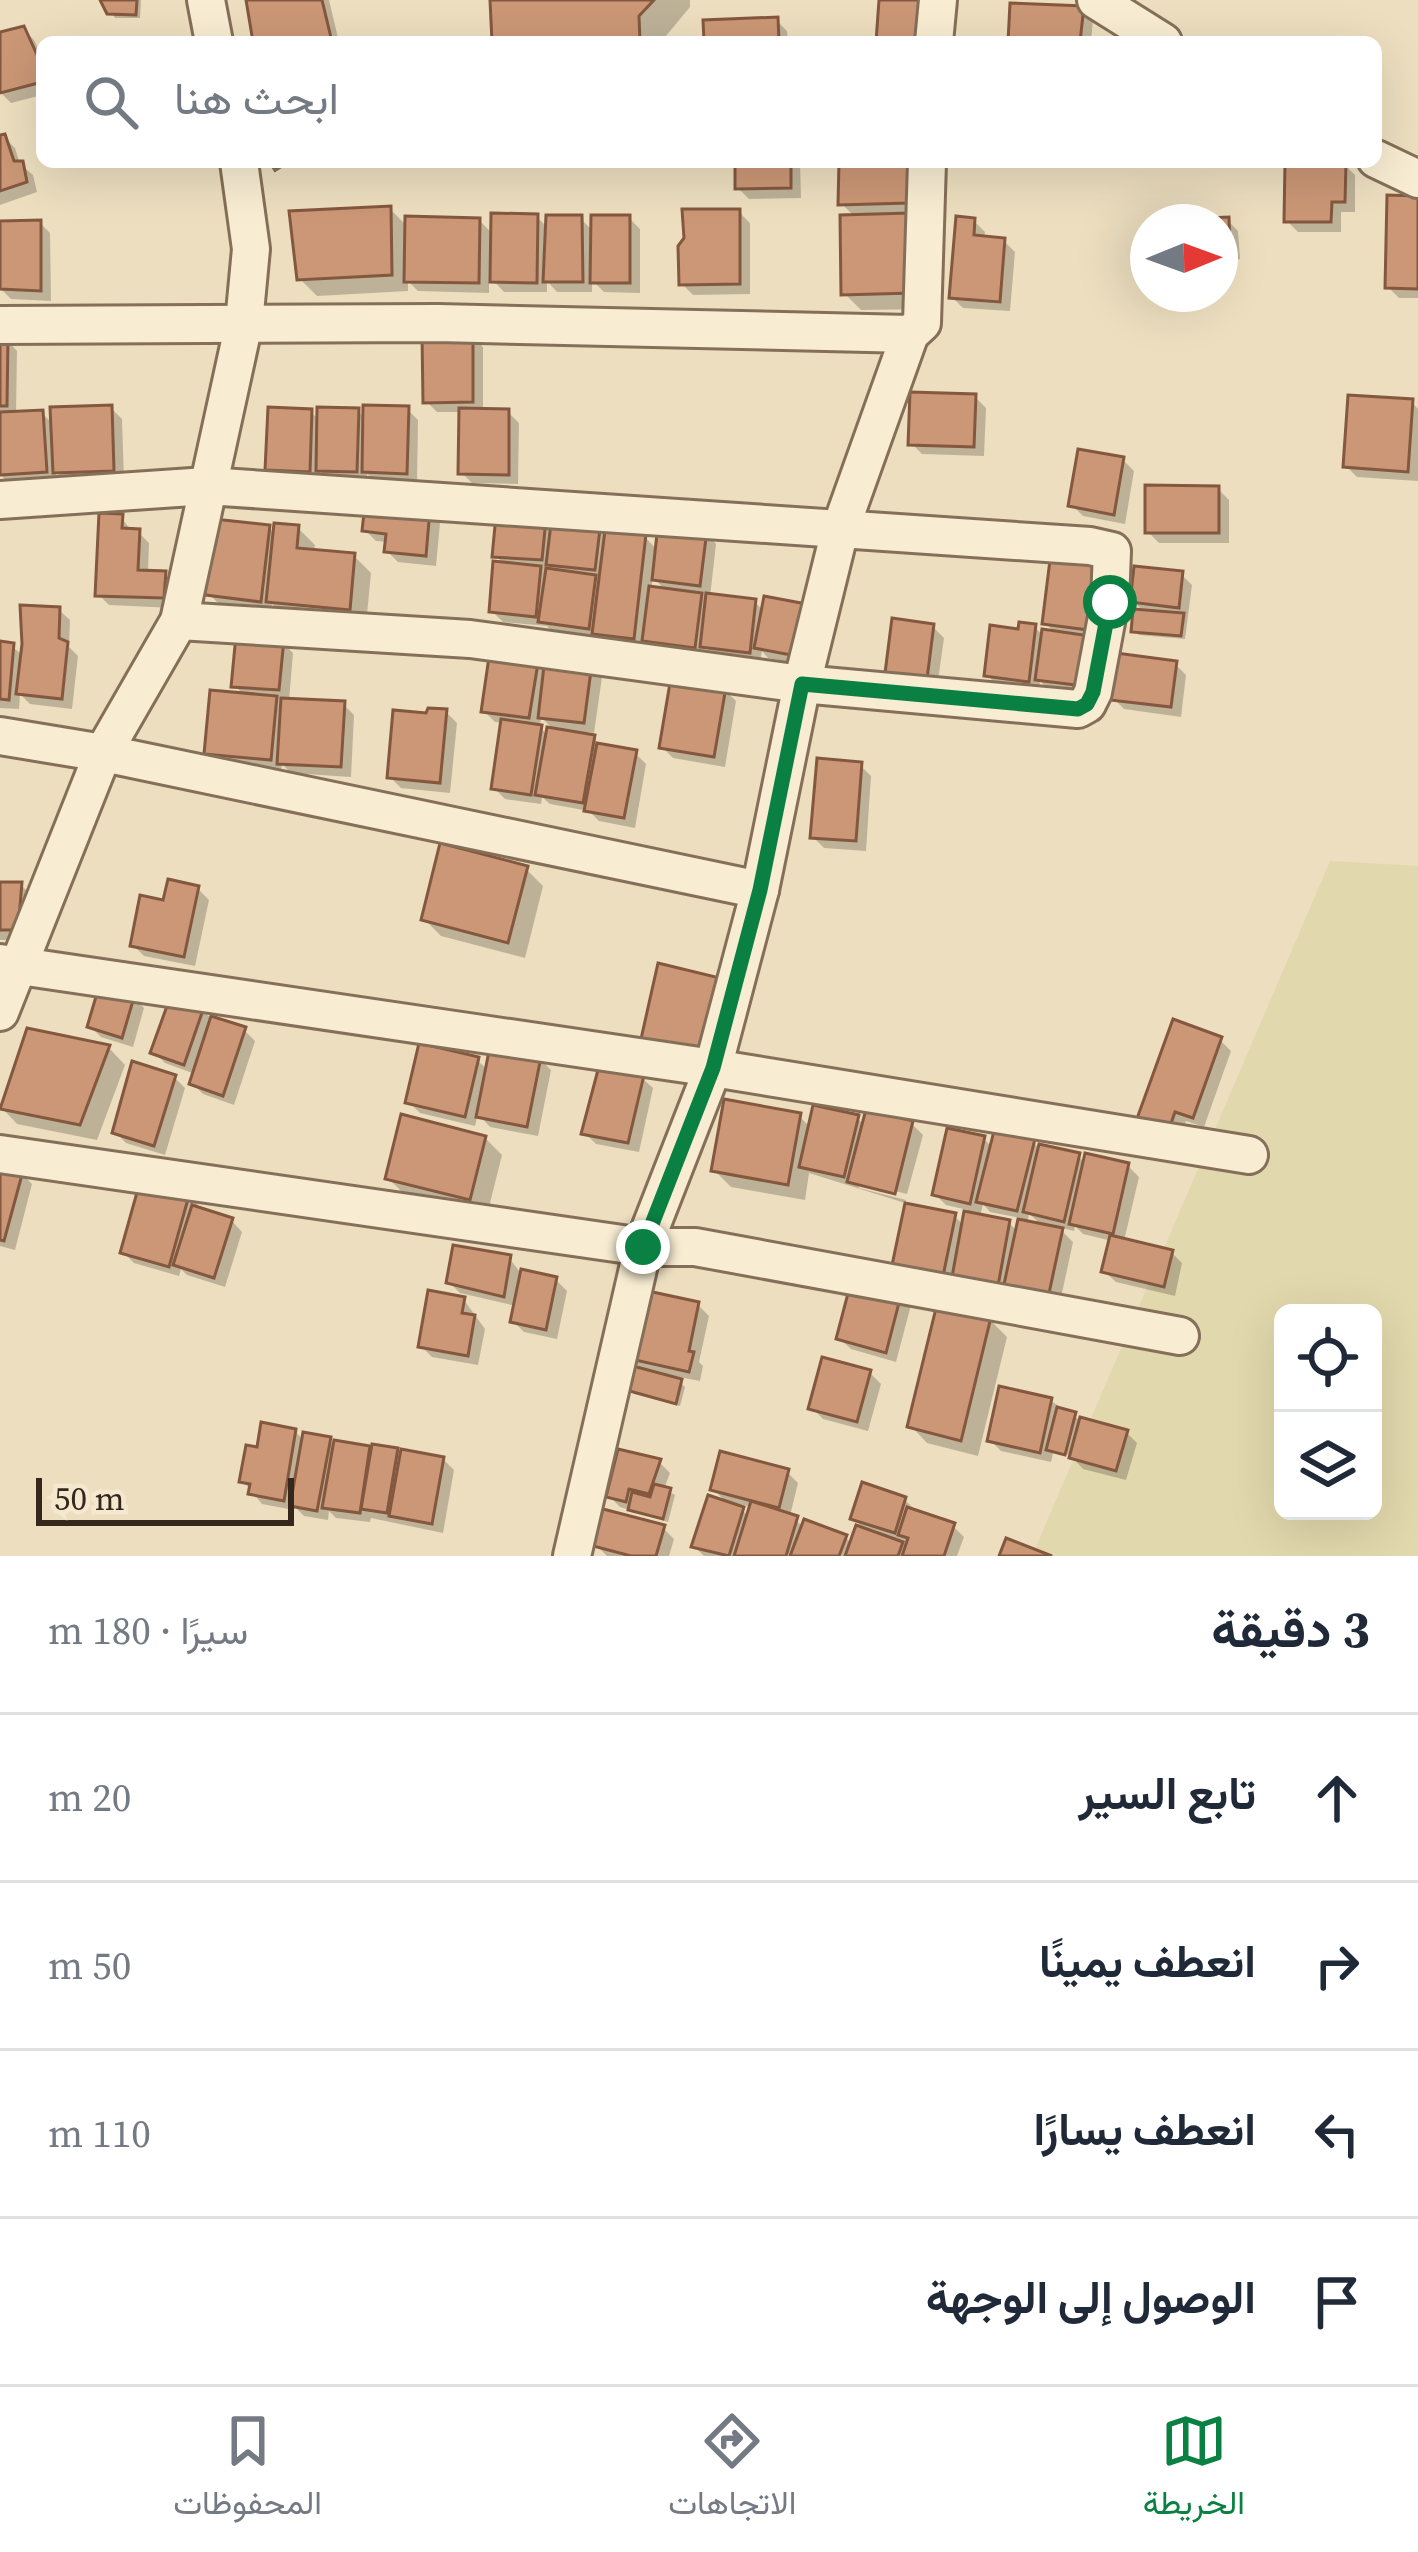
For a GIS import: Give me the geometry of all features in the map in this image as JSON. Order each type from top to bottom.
[{"type":"street","points":[[206,0],[213,36]]},
{"type":"street","points":[[935,36],[938,0]]},
{"type":"street","points":[[1096,0],[1153,36]]},
{"type":"street","points":[[1382,162],[1418,179]]},
{"type":"street","points":[[0,1012],[10,963],[104,752],[179,621],[244,322],[250,249],[239,168]]},
{"type":"street","points":[[572,1556],[643,1247],[713,1068],[760,890],[802,684],[840,530],[910,334],[922,323],[927,168]]},
{"type":"street","points":[[0,325],[244,322],[910,334]]},
{"type":"street","points":[[0,500],[206,487],[1112,551],[1110,602],[1093,692],[1078,709],[802,684],[470,640],[179,621]]},
{"type":"street","points":[[0,736],[104,752],[760,890]]},
{"type":"street","points":[[10,963],[713,1068],[1249,1155]]},
{"type":"street","points":[[0,1154],[643,1247],[695,1247],[1180,1336]]},
{"type":"shaded area","points":[[1330,861],[1418,866],[1418,1556],[1032,1556]]},
{"type":"building","points":[[100,0],[137,0],[136,15],[107,14]]},
{"type":"building","points":[[246,0],[322,0],[331,36],[252,36]]},
{"type":"building","points":[[490,0],[654,0],[639,16],[640,36],[492,36]]},
{"type":"building","points":[[879,0],[923,0],[921,36],[876,36]]},
{"type":"building","points":[[1010,3],[1084,6],[1081,36],[1008,36]]},
{"type":"building","points":[[778,17],[779,36],[704,36],[703,20]]},
{"type":"building","points":[[24,26],[36,53],[36,84],[0,93],[0,32]]},
{"type":"building","points":[[5,134],[14,161],[23,161],[27,182],[0,191],[0,135]]},
{"type":"building","points":[[735,168],[791,168],[791,188],[735,189]]},
{"type":"building","points":[[839,168],[910,168],[909,203],[838,205]]},
{"type":"building","points":[[1285,168],[1346,168],[1345,202],[1332,202],[1331,222],[1284,222]]},
{"type":"building","points":[[1387,195],[1418,196],[1418,289],[1385,288]]},
{"type":"building","points":[[391,206],[392,275],[297,280],[289,211]]},
{"type":"building","points":[[682,209],[740,209],[740,284],[679,285]]},
{"type":"building","points":[[491,213],[538,214],[537,283],[490,282]]},
{"type":"building","points":[[910,213],[912,293],[841,295],[840,215]]},
{"type":"building","points":[[546,215],[582,215],[583,282],[543,282]]},
{"type":"building","points":[[591,215],[630,215],[630,283],[590,283]]},
{"type":"building","points":[[405,216],[480,218],[479,283],[404,282]]},
{"type":"building","points":[[956,216],[975,218],[974,235],[1005,238],[1000,302],[949,298]]},
{"type":"building","points":[[41,220],[41,291],[0,289],[0,221]]},
{"type":"building","points":[[473,333],[473,402],[423,403],[422,334]]},
{"type":"building","points":[[0,337],[8,337],[7,406],[0,406]]},
{"type":"building","points":[[910,392],[976,394],[974,447],[908,445]]},
{"type":"building","points":[[1348,395],[1413,399],[1408,472],[1343,467]]},
{"type":"building","points":[[112,405],[114,471],[53,473],[50,407]]},
{"type":"building","points":[[363,405],[409,406],[407,474],[362,472]]},
{"type":"building","points":[[268,407],[312,409],[310,472],[265,470]]},
{"type":"building","points":[[317,407],[359,408],[357,472],[316,471]]},
{"type":"building","points":[[459,408],[509,409],[509,475],[458,474]]},
{"type":"building","points":[[43,410],[47,472],[0,475],[0,412]]},
{"type":"building","points":[[1078,449],[1124,457],[1114,515],[1068,506]]},
{"type":"building","points":[[1145,485],[1219,486],[1219,533],[1145,533]]},
{"type":"building","points":[[365,503],[430,509],[426,556],[384,552],[386,534],[362,531]]},
{"type":"building","points":[[99,513],[123,514],[122,528],[140,529],[138,570],[166,571],[164,598],[95,596]]},
{"type":"building","points":[[496,515],[546,519],[542,560],[492,557]]},
{"type":"building","points":[[552,515],[601,521],[595,570],[546,565]]},
{"type":"building","points":[[214,519],[270,525],[261,602],[205,595]]},
{"type":"building","points":[[274,523],[299,525],[297,548],[355,553],[350,610],[266,602]]},
{"type":"building","points":[[658,524],[707,530],[700,586],[652,580]]},
{"type":"building","points":[[605,530],[646,534],[634,639],[592,634]]},
{"type":"building","points":[[1051,552],[1106,560],[1096,631],[1042,624]]},
{"type":"building","points":[[493,561],[541,566],[536,617],[489,612]]},
{"type":"building","points":[[1134,566],[1183,571],[1179,608],[1130,602]]},
{"type":"building","points":[[546,568],[596,575],[589,629],[538,622]]},
{"type":"building","points":[[649,586],[702,593],[695,648],[642,641]]},
{"type":"building","points":[[706,593],[756,599],[750,653],[700,647]]},
{"type":"building","points":[[764,596],[817,606],[807,658],[754,648]]},
{"type":"building","points":[[20,605],[60,607],[59,638],[68,642],[62,699],[16,694],[22,644]]},
{"type":"building","points":[[1133,609],[1184,613],[1181,636],[1131,632]]},
{"type":"building","points":[[892,618],[934,624],[927,679],[885,673]]},
{"type":"building","points":[[1019,622],[1036,624],[1029,682],[984,676],[990,625],[1018,629]]},
{"type":"building","points":[[1042,629],[1090,636],[1084,686],[1035,680]]},
{"type":"building","points":[[236,635],[284,639],[279,690],[231,687]]},
{"type":"building","points":[[0,641],[14,643],[9,700],[0,699]]},
{"type":"building","points":[[490,650],[539,657],[529,718],[481,712]]},
{"type":"building","points":[[1116,653],[1177,661],[1171,707],[1110,700]]},
{"type":"building","points":[[545,657],[592,663],[584,723],[538,718]]},
{"type":"building","points":[[671,677],[726,687],[714,757],[659,748]]},
{"type":"building","points":[[210,690],[277,696],[271,760],[204,754]]},
{"type":"building","points":[[281,698],[345,701],[341,767],[277,764]]},
{"type":"building","points":[[428,708],[447,709],[440,783],[387,778],[393,710],[426,713]]},
{"type":"building","points":[[501,719],[542,725],[531,795],[491,789]]},
{"type":"building","points":[[547,727],[595,735],[583,803],[535,795]]},
{"type":"building","points":[[597,743],[637,750],[624,818],[584,811]]},
{"type":"building","points":[[817,758],[862,762],[856,841],[810,838]]},
{"type":"building","points":[[440,843],[528,866],[508,943],[421,920]]},
{"type":"building","points":[[168,879],[199,886],[184,957],[130,946],[140,895],[163,900]]},
{"type":"building","points":[[0,882],[22,882],[18,930],[0,930]]},
{"type":"building","points":[[658,963],[724,979],[706,1055],[641,1039]]},
{"type":"building","points":[[100,983],[135,994],[122,1038],[87,1027]]},
{"type":"building","points":[[171,995],[204,1007],[184,1065],[150,1053]]},
{"type":"building","points":[[211,1016],[246,1027],[223,1096],[189,1084]]},
{"type":"building","points":[[1173,1019],[1222,1037],[1193,1118],[1175,1112],[1167,1135],[1135,1124]]},
{"type":"building","points":[[27,1028],[110,1045],[80,1125],[0,1109]]},
{"type":"building","points":[[419,1043],[479,1057],[465,1117],[405,1103]]},
{"type":"building","points":[[490,1046],[541,1057],[527,1127],[476,1117]]},
{"type":"building","points":[[132,1061],[176,1075],[154,1146],[112,1133]]},
{"type":"building","points":[[599,1066],[644,1075],[628,1143],[581,1134]]},
{"type":"building","points":[[724,1099],[801,1113],[788,1185],[711,1171]]},
{"type":"building","points":[[813,1105],[859,1115],[844,1177],[799,1167]]},
{"type":"building","points":[[866,1109],[913,1121],[895,1194],[847,1182]]},
{"type":"building","points":[[401,1114],[486,1136],[470,1200],[385,1179]]},
{"type":"building","points":[[947,1128],[985,1136],[970,1204],[932,1195]]},
{"type":"building","points":[[994,1131],[1035,1139],[1017,1211],[976,1202]]},
{"type":"building","points":[[1039,1144],[1080,1153],[1064,1222],[1023,1212]]},
{"type":"building","points":[[1085,1153],[1129,1163],[1113,1234],[1069,1224]]},
{"type":"building","points":[[0,1164],[23,1171],[4,1241],[0,1240]]},
{"type":"building","points":[[141,1178],[190,1192],[169,1267],[120,1253]]},
{"type":"building","points":[[905,1203],[956,1213],[942,1281],[891,1270]]},
{"type":"building","points":[[192,1205],[233,1218],[214,1278],[173,1265]]},
{"type":"building","points":[[964,1211],[1010,1220],[998,1286],[952,1277]]},
{"type":"building","points":[[1018,1219],[1063,1228],[1048,1298],[1003,1289]]},
{"type":"building","points":[[1110,1235],[1173,1250],[1164,1287],[1101,1272]]},
{"type":"building","points":[[453,1245],[511,1255],[504,1297],[446,1283]]},
{"type":"building","points":[[521,1269],[557,1277],[546,1330],[510,1322]]},
{"type":"building","points":[[852,1278],[902,1291],[886,1353],[836,1339]]},
{"type":"building","points":[[428,1290],[465,1297],[462,1313],[475,1315],[468,1356],[418,1347]]},
{"type":"building","points":[[648,1291],[699,1302],[689,1372],[626,1358]]},
{"type":"building","points":[[937,1304],[991,1317],[961,1441],[907,1427]]},
{"type":"building","points":[[822,1357],[871,1370],[857,1422],[808,1409]]},
{"type":"building","points":[[633,1366],[682,1379],[676,1404],[626,1390]]},
{"type":"building","points":[[999,1386],[1052,1398],[1040,1453],[987,1441]]},
{"type":"building","points":[[1057,1407],[1076,1412],[1065,1455],[1046,1450]]},
{"type":"building","points":[[1080,1417],[1128,1430],[1116,1471],[1069,1458]]},
{"type":"building","points":[[261,1422],[296,1429],[284,1501],[248,1494],[250,1484],[239,1482],[246,1445],[257,1447]]},
{"type":"building","points":[[303,1432],[331,1437],[317,1511],[290,1506]]},
{"type":"building","points":[[334,1440],[370,1446],[360,1513],[322,1508]]},
{"type":"building","points":[[372,1444],[398,1448],[387,1513],[361,1509]]},
{"type":"building","points":[[401,1449],[444,1457],[432,1524],[389,1516]]},
{"type":"building","points":[[618,1449],[661,1459],[649,1494],[629,1489],[626,1502],[606,1497]]},
{"type":"building","points":[[720,1451],[789,1469],[779,1508],[710,1490]]},
{"type":"building","points":[[862,1482],[906,1497],[895,1533],[850,1519]]},
{"type":"building","points":[[654,1484],[671,1488],[663,1519],[628,1510],[632,1492],[650,1497]]},
{"type":"building","points":[[708,1495],[744,1507],[729,1556],[691,1547]]},
{"type":"building","points":[[751,1501],[798,1516],[786,1556],[734,1556]]},
{"type":"building","points":[[907,1507],[955,1523],[944,1556],[902,1556],[908,1538],[898,1535]]},
{"type":"building","points":[[603,1509],[665,1525],[656,1556],[631,1556],[593,1546]]},
{"type":"building","points":[[804,1519],[847,1535],[839,1556],[790,1556]]},
{"type":"building","points":[[856,1525],[903,1542],[898,1556],[845,1556]]},
{"type":"building","points":[[1006,1538],[1052,1556],[999,1556]]},
{"type":"route","points":[[643,1247],[713,1068],[760,890],[802,684],[1078,709],[1093,692],[1110,602]]}]
